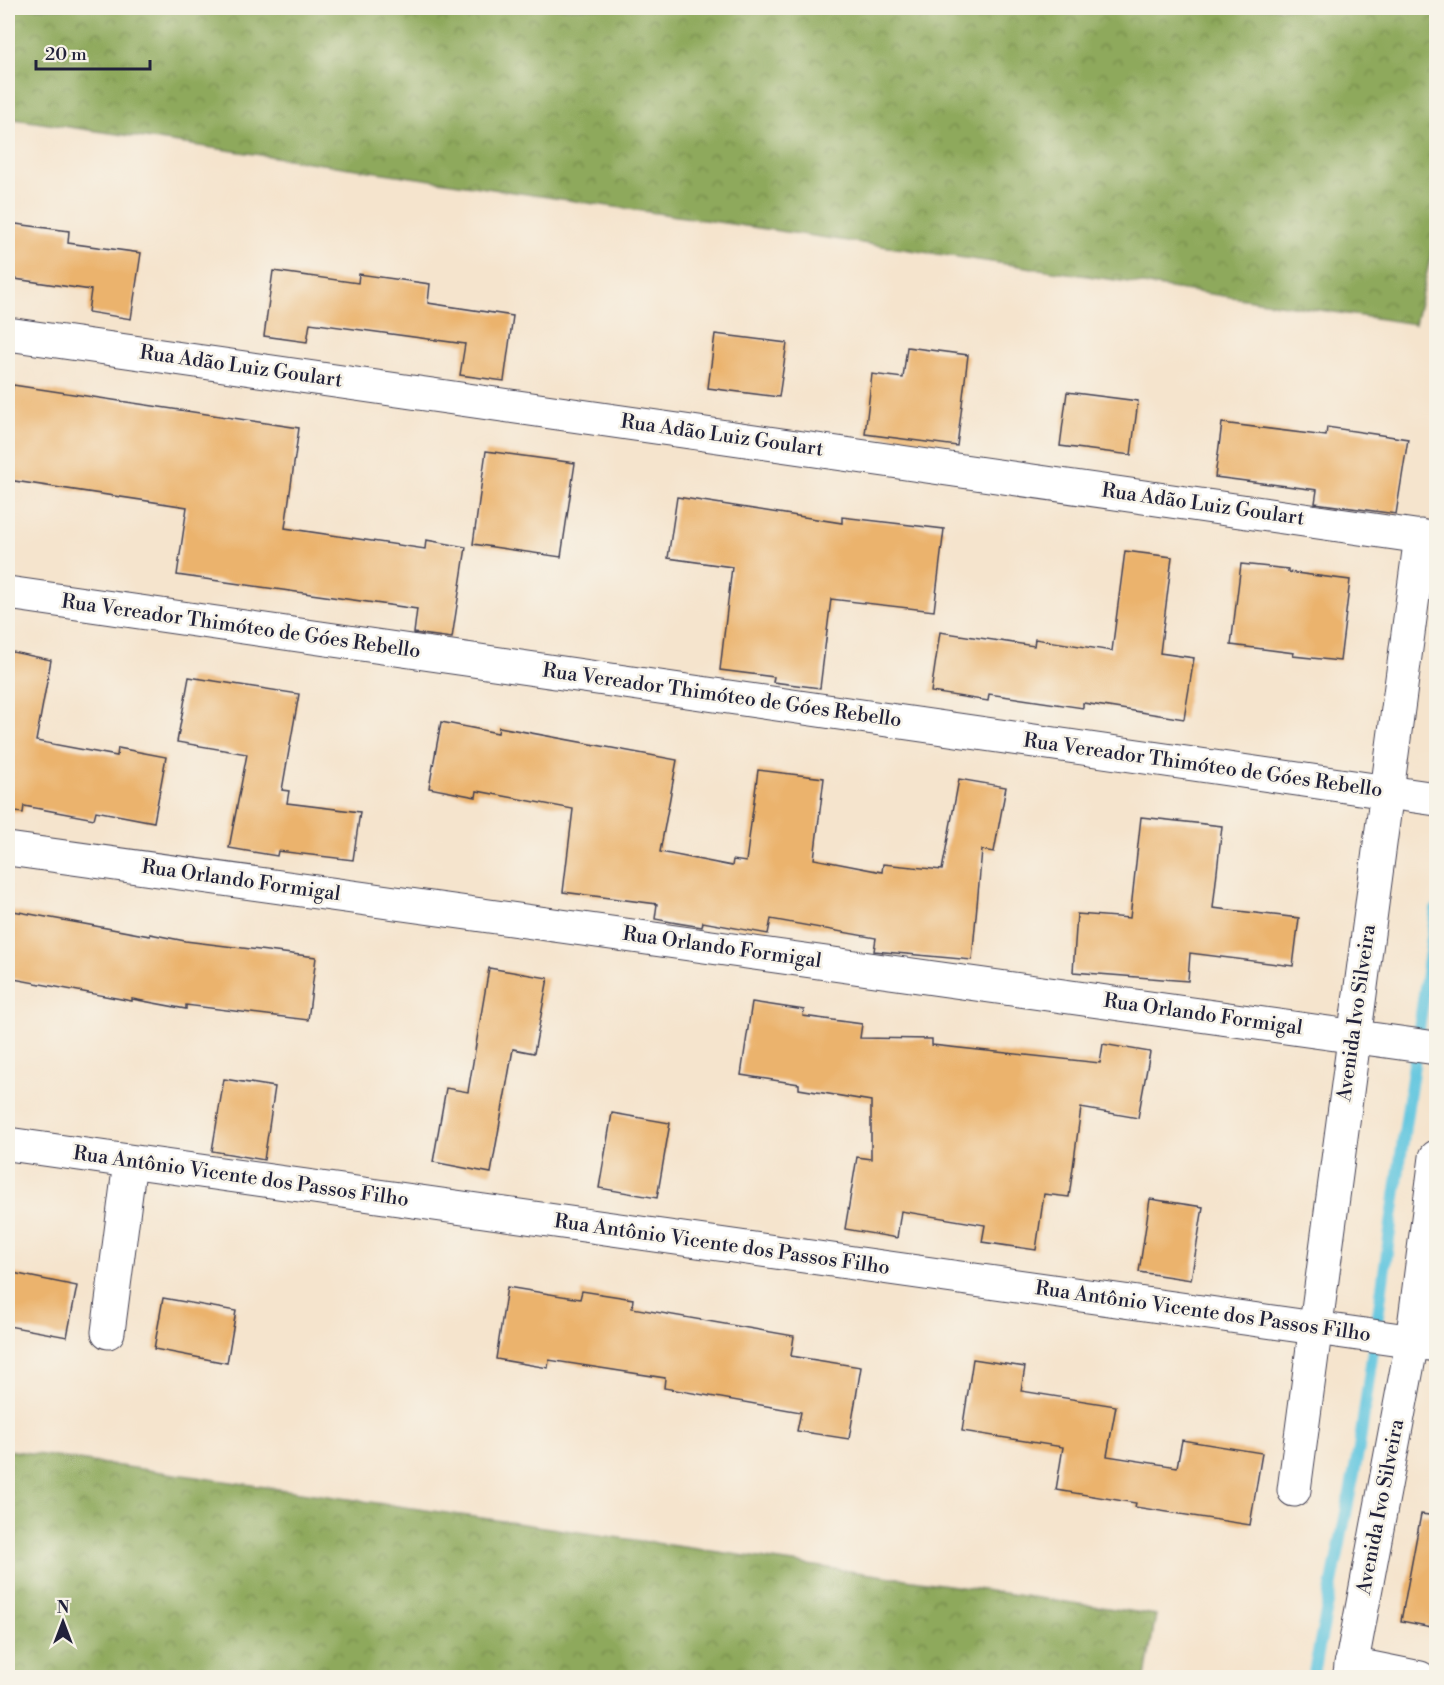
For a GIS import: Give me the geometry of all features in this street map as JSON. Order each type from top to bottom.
[{"type":"street","name":"Rua Adão Luiz Goulart","points":[[8,334],[1429,538]]},
{"type":"street","name":"Avenida Ivo Silveira","points":[[1294,1490],[1329,1330],[1369,1038],[1412,796],[1429,538]]},
{"type":"street","name":"Rua Vereador Thimóteo de Góes Rebello","points":[[8,593],[1412,796]]},
{"type":"street","name":"Rua Orlando Formigal","points":[[8,849],[1437,1048]]},
{"type":"street","name":"Rua Antônio Vicente dos Passos Filho","points":[[8,1144],[1414,1342]]},
{"type":"street","name":"Avenida Ivo Silveira","points":[[1350,1671],[1414,1342],[1437,1157]]},
{"type":"street","points":[[108,1332],[130,1161]]},
{"type":"street","points":[[1350,1671],[1420,1677]]},
{"type":"green space","points":[[8,8],[1436,8],[1436,233],[1415,324],[8,118]]},
{"type":"green space","points":[[8,1450],[1156,1615],[1145,1677],[8,1677]]},
{"type":"building","points":[[8,223],[69,231],[68,243],[141,253],[131,319],[88,312],[91,290],[8,278]]},
{"type":"building","points":[[273,271],[358,283],[359,274],[430,284],[428,303],[513,316],[504,381],[460,375],[465,344],[310,323],[307,342],[264,336]]},
{"type":"building","points":[[715,334],[787,343],[779,397],[708,388]]},
{"type":"building","points":[[907,347],[968,355],[957,446],[865,434],[872,374],[903,378]]},
{"type":"building","points":[[13,385],[299,428],[285,528],[425,549],[426,540],[466,547],[452,638],[414,633],[417,609],[177,575],[187,507],[8,480],[8,429]]},
{"type":"building","points":[[1067,392],[1138,401],[1131,455],[1060,446]]},
{"type":"building","points":[[1222,423],[1326,436],[1327,427],[1408,439],[1396,514],[1315,503],[1317,490],[1215,477]]},
{"type":"building","points":[[486,451],[575,463],[561,557],[473,544]]},
{"type":"building","points":[[677,497],[842,523],[842,517],[944,529],[934,611],[831,599],[820,688],[773,682],[774,677],[720,670],[732,567],[668,558]]},
{"type":"building","points":[[1125,551],[1172,557],[1160,653],[1194,658],[1184,719],[1083,703],[1083,708],[989,694],[988,701],[931,692],[940,632],[1034,646],[1035,639],[1112,651]]},
{"type":"building","points":[[1241,564],[1288,569],[1288,572],[1350,580],[1340,661],[1293,656],[1294,653],[1231,645]]},
{"type":"building","points":[[8,651],[51,660],[36,741],[117,756],[118,748],[166,757],[154,822],[96,811],[94,819],[24,806],[23,813],[8,811]]},
{"type":"building","points":[[189,677],[299,694],[282,790],[289,791],[287,803],[360,812],[353,860],[278,851],[277,856],[229,848],[247,754],[177,742]]},
{"type":"building","points":[[441,722],[498,733],[499,727],[677,760],[660,852],[732,866],[733,860],[746,862],[758,770],[824,778],[814,859],[882,872],[883,864],[942,870],[959,779],[1006,787],[994,852],[982,850],[972,960],[874,951],[876,938],[771,919],[768,934],[703,922],[702,927],[677,923],[655,919],[657,904],[563,892],[573,809],[477,791],[476,797],[429,788]]},
{"type":"building","points":[[1141,817],[1222,826],[1213,908],[1299,918],[1293,966],[1190,953],[1188,981],[1073,972],[1077,914],[1130,918]]},
{"type":"building","points":[[8,910],[150,936],[150,934],[185,941],[316,957],[308,1020],[186,1005],[186,1009],[8,978]]},
{"type":"building","points":[[489,968],[548,978],[534,1053],[513,1049],[491,1173],[433,1162],[446,1088],[468,1092]]},
{"type":"building","points":[[752,1002],[804,1010],[803,1016],[862,1024],[860,1038],[932,1039],[932,1045],[1100,1063],[1103,1044],[1150,1052],[1138,1118],[1081,1108],[1069,1197],[1044,1194],[1036,1250],[982,1242],[985,1225],[901,1211],[897,1238],[845,1229],[857,1157],[871,1159],[871,1101],[799,1089],[799,1084],[741,1075]]},
{"type":"building","points":[[224,1079],[275,1087],[264,1160],[212,1151]]},
{"type":"building","points":[[612,1113],[670,1123],[657,1198],[599,1188]]},
{"type":"building","points":[[1150,1199],[1203,1207],[1191,1280],[1139,1272]]},
{"type":"building","points":[[8,1272],[77,1286],[67,1337],[8,1326]]},
{"type":"building","points":[[507,1287],[580,1299],[582,1291],[633,1299],[632,1308],[794,1336],[791,1356],[861,1367],[849,1439],[797,1431],[801,1412],[664,1388],[665,1378],[549,1360],[548,1368],[496,1359]]},
{"type":"building","points":[[163,1298],[236,1311],[227,1363],[154,1349]]},
{"type":"building","points":[[973,1359],[1025,1367],[1021,1391],[1116,1406],[1107,1456],[1177,1467],[1182,1440],[1262,1453],[1250,1525],[1135,1507],[1136,1503],[1056,1490],[1063,1447],[962,1431]]},
{"type":"building","points":[[1421,1514],[1437,1516],[1437,1628],[1401,1621]]},
{"type":"waterway","points":[[1313,1678],[1359,1448],[1436,910]]}]
